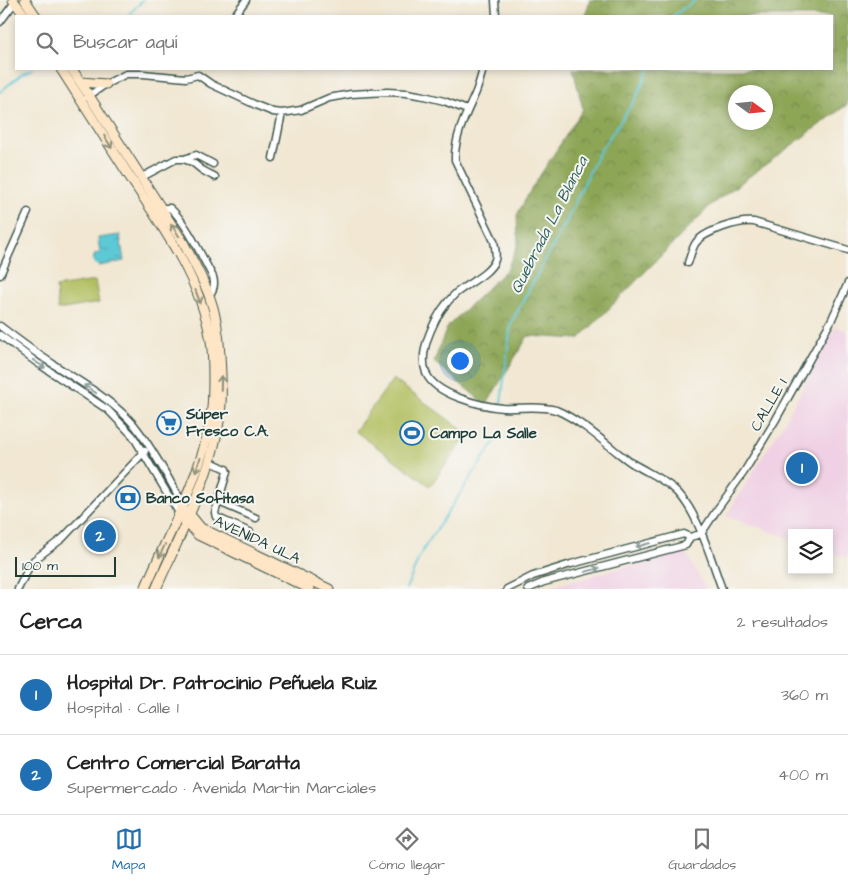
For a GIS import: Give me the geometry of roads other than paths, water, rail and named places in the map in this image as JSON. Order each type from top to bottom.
[{"type":"street","points":[[25,0],[35,15]]},
{"type":"street","points":[[235,15],[246,0]]},
{"type":"street","points":[[495,0],[496,15]]},
{"type":"street","points":[[0,22],[14,1],[24,15]]},
{"type":"street","points":[[62,70],[86,98],[142,177],[184,244],[209,295],[217,325],[222,375],[221,404],[215,439],[204,478],[156,589]]},
{"type":"street","points":[[73,70],[81,82],[86,98],[182,261],[197,292],[210,336],[213,383],[210,423],[201,455],[181,509],[145,589]]},
{"type":"street","points":[[483,70],[454,150],[455,160],[494,242],[495,261],[481,276],[455,294],[431,328],[425,350],[426,373],[434,384],[460,398],[505,408],[529,407],[555,410],[596,435],[634,465],[674,488],[691,511],[722,589]]},
{"type":"street","points":[[86,98],[106,84],[126,74],[186,78],[200,72],[211,84],[273,112],[282,113],[301,110],[329,98],[351,94],[387,92],[424,96],[467,110]]},
{"type":"street","points":[[81,82],[106,84]]},
{"type":"street","points":[[273,158],[282,113]]},
{"type":"street","points":[[142,177],[176,160],[196,155],[212,164]]},
{"type":"street","points":[[183,159],[192,162],[215,177]]},
{"type":"street","points":[[0,275],[28,212]]},
{"type":"street","points":[[688,263],[695,244],[703,236],[748,221],[848,250]]},
{"type":"street","name":"CALLE 1","points":[[701,534],[744,472],[775,420],[831,321],[848,283]]},
{"type":"street","points":[[0,326],[121,412],[149,446],[181,509]]},
{"type":"street","points":[[0,335],[36,362],[108,410],[133,436],[181,509]]},
{"type":"street","points":[[18,589],[34,560],[63,538],[149,446]]},
{"type":"street","points":[[209,461],[226,469],[228,472],[216,518],[250,532]]},
{"type":"street","points":[[219,502],[256,518]]},
{"type":"street","name":"AVENIDA ULA","points":[[181,509],[198,535],[310,589]]},
{"type":"street","name":"AVENIDA ULA","points":[[188,518],[201,528],[329,589]]},
{"type":"street","points":[[508,589],[533,576],[571,564],[684,534],[690,537],[701,534]]},
{"type":"street","points":[[528,589],[544,582],[686,545],[690,537]]},
{"type":"water","points":[[120,235],[124,261],[99,266],[94,263],[95,254],[100,253],[98,238]]},
{"type":"waterway","points":[[128,15],[143,0]]},
{"type":"waterway","name":"Quebrada La Blanca","points":[[674,15],[696,0]]},
{"type":"waterway","points":[[0,92],[23,73],[30,70]]},
{"type":"waterway","name":"Quebrada La Blanca","points":[[501,403],[511,323],[567,220],[598,154],[635,100],[649,70]]},
{"type":"waterway","name":"Quebrada La Blanca","points":[[406,589],[421,553],[495,441]]},
{"type":"place","name":"Súper Fresco C.A.","points":[[169,423]]},
{"type":"place","name":"Campo La Salle","points":[[412,433]]},
{"type":"place","name":"Hospital Dr. Patrocinio Peñuela Ruiz","points":[[802,468]]},
{"type":"place","name":"Banco Sofitasa","points":[[128,498]]},
{"type":"place","name":"Centro Comercial Baratta","points":[[100,536]]}]
